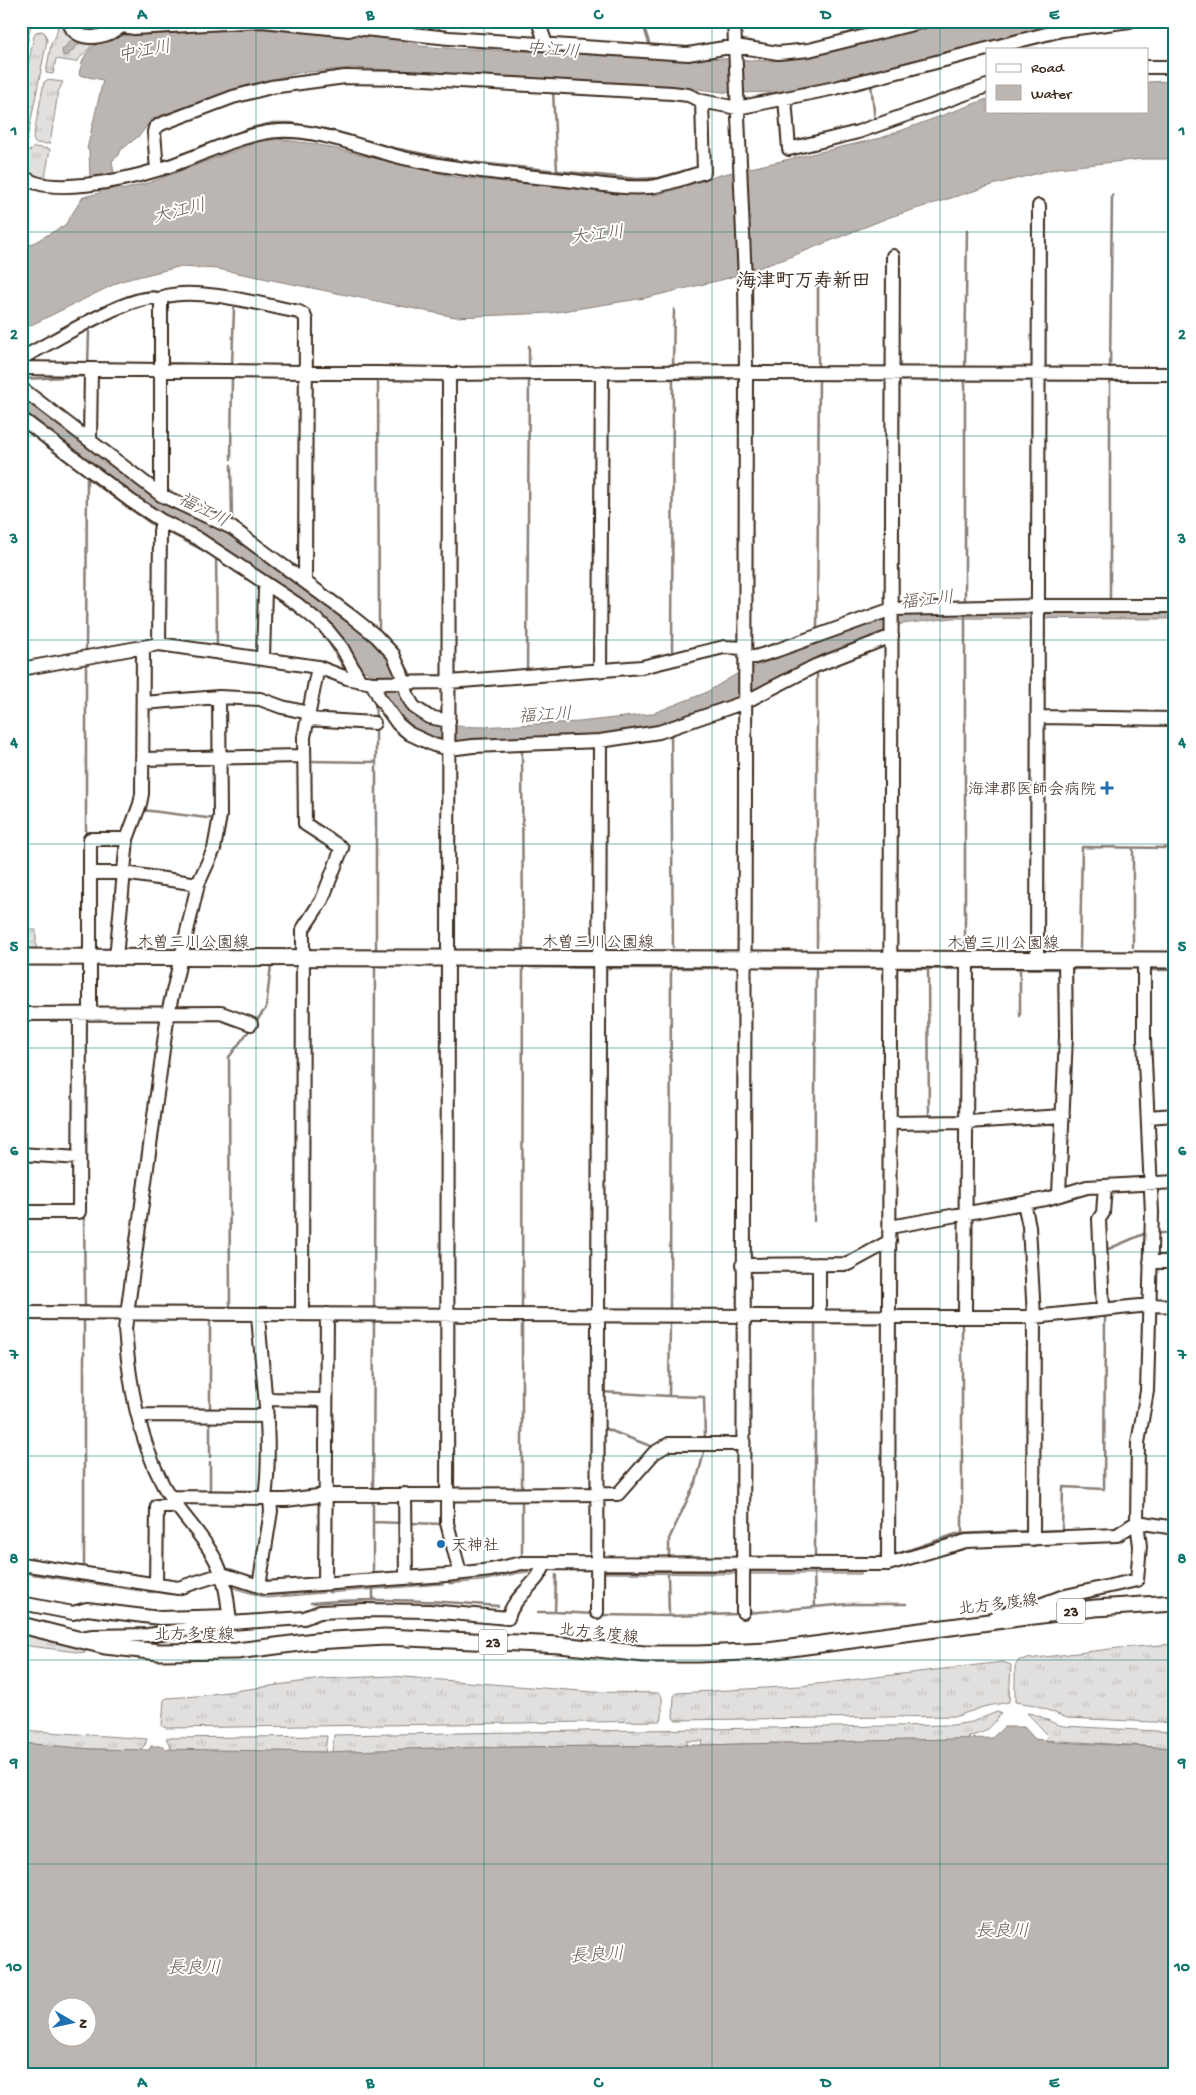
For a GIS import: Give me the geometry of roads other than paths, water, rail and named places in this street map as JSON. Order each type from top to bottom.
[{"type":"main road","name":"木曽三川公園線","points":[[21,957],[448,960],[599,958],[1175,960]]},
{"type":"main road","name":"北方多度線","points":[[21,1625],[75,1639],[159,1652],[237,1651],[314,1641],[385,1637],[560,1645],[644,1654],[698,1654],[768,1651],[1095,1608],[1175,1603]]},
{"type":"street","points":[[69,21],[70,28],[76,33],[262,21],[350,30],[354,25],[449,38],[688,54],[736,49],[794,53],[925,21]]},
{"type":"street","points":[[538,21],[546,44]]},
{"type":"street","points":[[734,21],[745,282],[746,372],[742,1612]]},
{"type":"street","points":[[991,48],[1062,30],[1130,21]]},
{"type":"street","points":[[157,170],[154,132],[155,128],[161,124],[233,98],[299,82],[345,77],[407,78],[672,93],[688,95],[702,101],[737,105],[835,88],[986,49]]},
{"type":"street","points":[[1148,67],[1175,67]]},
{"type":"street","points":[[785,98],[789,149],[858,132],[986,86]]},
{"type":"street","points":[[21,174],[25,178],[52,186],[70,187],[95,184],[157,170],[244,138],[279,130],[303,132],[409,160],[512,174],[649,187],[704,172],[702,101]]},
{"type":"street","points":[[1037,960],[1039,206]]},
{"type":"street","points":[[888,1564],[893,256]]},
{"type":"street","points":[[161,495],[160,371],[161,301],[163,297],[171,294],[195,294],[299,312],[304,315],[306,320],[305,582]]},
{"type":"street","points":[[21,358],[101,315],[132,302],[150,297],[158,298],[161,301]]},
{"type":"street","points":[[21,368],[91,374],[160,371],[305,371],[449,374],[746,372],[1175,374]]},
{"type":"street","points":[[600,671],[602,372]]},
{"type":"street","points":[[90,440],[91,374]]},
{"type":"street","points":[[449,374],[446,1494],[447,1524],[460,1573]]},
{"type":"street","points":[[21,388],[161,495],[232,528],[376,636],[392,654],[408,697],[421,713],[436,720],[449,722]]},
{"type":"street","points":[[21,418],[131,501],[162,521],[197,538],[297,604],[325,627],[369,682],[398,724],[410,734],[424,741],[449,748],[600,741],[660,732],[745,700],[815,666],[892,634]]},
{"type":"street","points":[[160,644],[160,531],[162,521]]},
{"type":"street","points":[[263,658],[264,590],[268,585]]},
{"type":"street","points":[[21,669],[160,644],[318,667],[369,682],[449,682],[642,667],[724,647],[745,657],[755,657],[892,611],[1038,611],[1175,606]]},
{"type":"street","points":[[116,958],[127,838],[140,804],[143,647]]},
{"type":"street","points":[[302,1314],[303,929],[322,900],[342,848],[305,824],[303,756],[308,716],[318,667]]},
{"type":"street","points":[[143,703],[219,696],[260,698],[282,708],[308,716],[374,723]]},
{"type":"street","points":[[219,696],[220,816],[214,849],[198,884],[168,1013],[126,1329],[127,1351],[142,1437],[173,1502],[217,1562],[222,1574],[230,1620]]},
{"type":"street","points":[[1038,717],[1175,718]]},
{"type":"street","points":[[597,1612],[600,741]]},
{"type":"street","points":[[142,759],[303,756]]},
{"type":"street","points":[[21,1212],[79,1212],[79,1158],[85,1014],[90,958],[90,839],[127,838]]},
{"type":"street","points":[[90,873],[124,873],[198,884]]},
{"type":"street","points":[[967,1624],[984,1618],[1037,1606],[1061,1597],[1137,1580],[1140,1546],[1137,1522],[1138,1443],[1147,1391],[1151,1183],[1144,1039],[1144,959]]},
{"type":"street","points":[[965,1317],[967,960]]},
{"type":"street","points":[[1059,1194],[1066,1036],[1065,960]]},
{"type":"street","points":[[21,1014],[221,1013],[251,1024]]},
{"type":"street","points":[[1148,1117],[1175,1115]]},
{"type":"street","points":[[890,1123],[967,1122],[1063,1116]]},
{"type":"street","points":[[21,1154],[79,1158]]},
{"type":"street","points":[[890,1227],[1046,1199],[1087,1187],[1175,1182]]},
{"type":"street","points":[[1103,1309],[1099,1219],[1103,1213],[1105,1186]]},
{"type":"street","points":[[1024,1203],[1029,1226],[1034,1317],[1033,1534]]},
{"type":"street","points":[[742,1265],[848,1264],[890,1241]]},
{"type":"street","points":[[1150,1262],[1175,1262]]},
{"type":"street","points":[[818,1316],[819,1264]]},
{"type":"street","points":[[21,1313],[1034,1317],[1149,1305],[1175,1306]]},
{"type":"street","points":[[258,1314],[267,1416],[267,1499],[271,1511],[259,1586]]},
{"type":"street","points":[[325,1584],[327,1314]]},
{"type":"street","points":[[266,1399],[325,1400]]},
{"type":"street","points":[[138,1415],[267,1416]]},
{"type":"street","points":[[156,1585],[157,1506],[173,1502],[286,1500],[326,1494],[618,1494],[654,1453],[669,1444],[742,1444]]},
{"type":"street","points":[[405,1494],[406,1577]]},
{"type":"street","points":[[21,1564],[178,1588],[222,1574],[265,1588],[491,1570],[522,1563],[888,1564],[966,1541],[1033,1534],[1117,1536],[1137,1522],[1175,1528]]},
{"type":"street","points":[[21,1603],[73,1612],[87,1610],[160,1618],[230,1620],[304,1618],[320,1612],[364,1610],[429,1611],[508,1618],[520,1597],[542,1574],[546,1563]]},
{"type":"street","points":[[75,1639],[93,1636],[148,1635],[230,1620]]},
{"type":"water","points":[[90,21],[118,21],[109,27],[92,31],[67,56],[63,55],[62,50]]},
{"type":"water","name":"中江川","points":[[946,21],[1068,21],[898,67],[782,92],[730,93],[699,89],[695,93],[693,89],[672,86],[353,68],[298,73],[234,89],[152,119],[140,135],[121,150],[119,155],[112,161],[114,174],[90,180],[89,150],[87,149],[103,80],[79,75],[81,65],[89,50],[103,42],[103,37],[282,27],[413,40],[420,46],[457,49],[567,51],[769,61],[799,58]]},
{"type":"water","name":"大江川","points":[[1175,81],[1175,159],[1142,159],[1058,168],[996,184],[890,217],[785,259],[725,279],[645,298],[550,313],[455,317],[218,269],[178,267],[121,281],[21,330],[21,250],[65,225],[83,197],[100,193],[100,189],[120,185],[122,190],[151,182],[258,142],[277,139],[315,144],[456,177],[616,193],[658,195],[720,175],[881,138],[986,99],[986,112],[1148,112],[1148,82]]},
{"type":"water","points":[[21,396],[91,449],[227,530],[377,641],[394,667],[396,681],[403,698],[426,721],[436,725],[479,727],[579,722],[651,714],[705,693],[740,672],[902,612],[1169,610],[1172,619],[953,618],[901,624],[699,713],[653,730],[627,735],[444,742],[425,736],[404,722],[386,699],[377,677],[359,669],[272,582],[215,542],[163,517],[94,468],[21,413]]},
{"type":"water","points":[[540,1566],[540,1573],[520,1573],[482,1581],[449,1584],[450,1578]]},
{"type":"water","points":[[602,1567],[738,1568],[739,1574],[601,1573]]},
{"type":"water","points":[[746,1568],[861,1568],[861,1574],[746,1574]]},
{"type":"water","points":[[21,1570],[152,1590],[153,1593],[21,1573]]},
{"type":"water","points":[[443,1578],[444,1584],[328,1593],[330,1587]]},
{"type":"water","points":[[234,1582],[322,1587],[324,1593],[267,1598],[229,1587]]},
{"type":"water","name":"長良川","points":[[1004,1727],[1024,1727],[1035,1739],[1055,1742],[1175,1748],[1175,2074],[21,2074],[21,1743],[91,1749],[149,1750],[151,1746],[163,1746],[165,1749],[325,1752],[436,1748],[701,1745],[992,1738]]},
{"type":"waterway","points":[[437,21],[440,32]]},
{"type":"waterway","points":[[642,21],[650,46]]},
{"type":"waterway","points":[[849,21],[853,35]]},
{"type":"waterway","points":[[871,83],[875,121]]},
{"type":"waterway","points":[[553,91],[557,171]]},
{"type":"waterway","points":[[162,158],[165,161],[251,128],[273,123],[291,123],[334,131],[389,147],[459,161],[637,179],[659,178],[698,167]]},
{"type":"waterway","points":[[1110,370],[1112,195]]},
{"type":"waterway","points":[[965,369],[967,230]]},
{"type":"waterway","points":[[818,282],[818,368]]},
{"type":"waterway","points":[[232,366],[234,308]]},
{"type":"waterway","points":[[673,368],[674,309]]},
{"type":"waterway","points":[[88,365],[89,332]]},
{"type":"waterway","points":[[529,346],[529,369]]},
{"type":"waterway","points":[[23,379],[86,376]]},
{"type":"waterway","points":[[94,376],[154,376]]},
{"type":"waterway","points":[[166,376],[288,378]]},
{"type":"waterway","points":[[672,655],[673,376]]},
{"type":"waterway","points":[[527,672],[529,377]]},
{"type":"waterway","points":[[817,628],[819,377]]},
{"type":"waterway","points":[[231,459],[232,378]]},
{"type":"waterway","points":[[965,378],[965,601]]},
{"type":"waterway","points":[[1110,378],[1110,601]]},
{"type":"waterway","points":[[331,379],[408,380]]},
{"type":"waterway","points":[[484,380],[597,379]]},
{"type":"waterway","points":[[607,379],[730,379]]},
{"type":"waterway","points":[[857,379],[888,380]]},
{"type":"waterway","points":[[378,380],[379,630],[381,633]]},
{"type":"waterway","points":[[898,380],[1034,380]]},
{"type":"waterway","points":[[1044,380],[1175,380]]},
{"type":"waterway","name":"福江川","points":[[231,465],[232,522]]},
{"type":"waterway","points":[[87,478],[156,527]]},
{"type":"waterway","points":[[86,652],[87,478]]},
{"type":"waterway","points":[[164,530],[208,553]]},
{"type":"waterway","points":[[216,557],[217,646]]},
{"type":"waterway","points":[[270,594],[307,620]]},
{"type":"waterway","points":[[965,615],[965,949]]},
{"type":"waterway","points":[[327,639],[347,673]]},
{"type":"waterway","points":[[402,659],[411,675]]},
{"type":"waterway","points":[[86,661],[86,838]]},
{"type":"waterway","points":[[817,671],[817,946]]},
{"type":"waterway","points":[[375,701],[376,718]]},
{"type":"waterway","points":[[376,726],[376,950]]},
{"type":"waterway","points":[[671,733],[673,947]]},
{"type":"waterway","points":[[522,749],[523,952]]},
{"type":"waterway","points":[[307,761],[376,762]]},
{"type":"waterway","points":[[143,810],[215,819]]},
{"type":"waterway","points":[[1080,948],[1082,847],[1173,848]]},
{"type":"waterway","points":[[1133,848],[1133,947]]},
{"type":"waterway","points":[[254,1024],[266,1008],[271,965]]},
{"type":"waterway","points":[[374,1311],[375,965]]},
{"type":"waterway","points":[[522,1311],[523,965]]},
{"type":"waterway","points":[[529,967],[595,968]]},
{"type":"waterway","points":[[604,968],[722,968]]},
{"type":"waterway","points":[[670,1309],[671,968]]},
{"type":"waterway","points":[[765,968],[885,968]]},
{"type":"waterway","points":[[814,1221],[816,968]]},
{"type":"waterway","points":[[895,968],[963,969]]},
{"type":"waterway","points":[[928,968],[929,1119]]},
{"type":"waterway","points":[[971,968],[1061,969]]},
{"type":"waterway","points":[[1069,969],[1137,968]]},
{"type":"waterway","points":[[1020,969],[1020,1016]]},
{"type":"waterway","points":[[1150,970],[1175,970]]},
{"type":"waterway","points":[[230,1310],[229,1057],[251,1028]]},
{"type":"waterway","points":[[84,1212],[85,1308]]},
{"type":"waterway","points":[[1106,1250],[1146,1233]]},
{"type":"waterway","points":[[1156,1233],[1175,1233]]},
{"type":"waterway","points":[[1087,1305],[1098,1304]]},
{"type":"waterway","points":[[896,1310],[932,1310]]},
{"type":"waterway","points":[[1062,1530],[1063,1487],[1104,1489],[1105,1316]]},
{"type":"waterway","points":[[522,1318],[522,1490]]},
{"type":"waterway","points":[[210,1319],[210,1411]]},
{"type":"waterway","points":[[84,1320],[84,1349]]},
{"type":"waterway","points":[[373,1491],[374,1320]]},
{"type":"waterway","points":[[670,1321],[669,1396],[704,1397],[705,1440]]},
{"type":"waterway","points":[[815,1321],[815,1559]]},
{"type":"waterway","points":[[962,1324],[962,1534]]},
{"type":"waterway","points":[[84,1352],[84,1569]]},
{"type":"waterway","points":[[602,1392],[669,1396]]},
{"type":"waterway","points":[[210,1419],[210,1457]]},
{"type":"waterway","points":[[601,1427],[653,1447]]},
{"type":"waterway","points":[[669,1559],[669,1539],[697,1479],[705,1448]]},
{"type":"waterway","points":[[210,1462],[210,1494]]},
{"type":"waterway","points":[[373,1498],[373,1575]]},
{"type":"waterway","points":[[522,1498],[522,1558]]},
{"type":"waterway","points":[[374,1522],[401,1523]]},
{"type":"waterway","points":[[409,1523],[443,1524]]},
{"type":"waterway","points":[[1037,1531],[1061,1530]]},
{"type":"waterway","points":[[894,1555],[956,1534],[1029,1531]]},
{"type":"waterway","points":[[814,1571],[815,1607]]},
{"type":"waterway","points":[[538,1612],[555,1612],[556,1575]]},
{"type":"waterway","points":[[668,1575],[669,1616]]},
{"type":"waterway","points":[[373,1587],[373,1599]]},
{"type":"waterway","points":[[311,1603],[404,1600],[498,1606]]},
{"type":"waterway","points":[[747,1613],[848,1604],[906,1604]]},
{"type":"waterway","points":[[555,1612],[595,1614]]},
{"type":"waterway","points":[[600,1615],[739,1614]]},
{"type":"place","name":"海津郡医師会病院","points":[[1107,788]]},
{"type":"place","name":"天神社","points":[[441,1544]]},
{"type":"district","name":"海津町万寿新田","points":[[804,279]]}]
